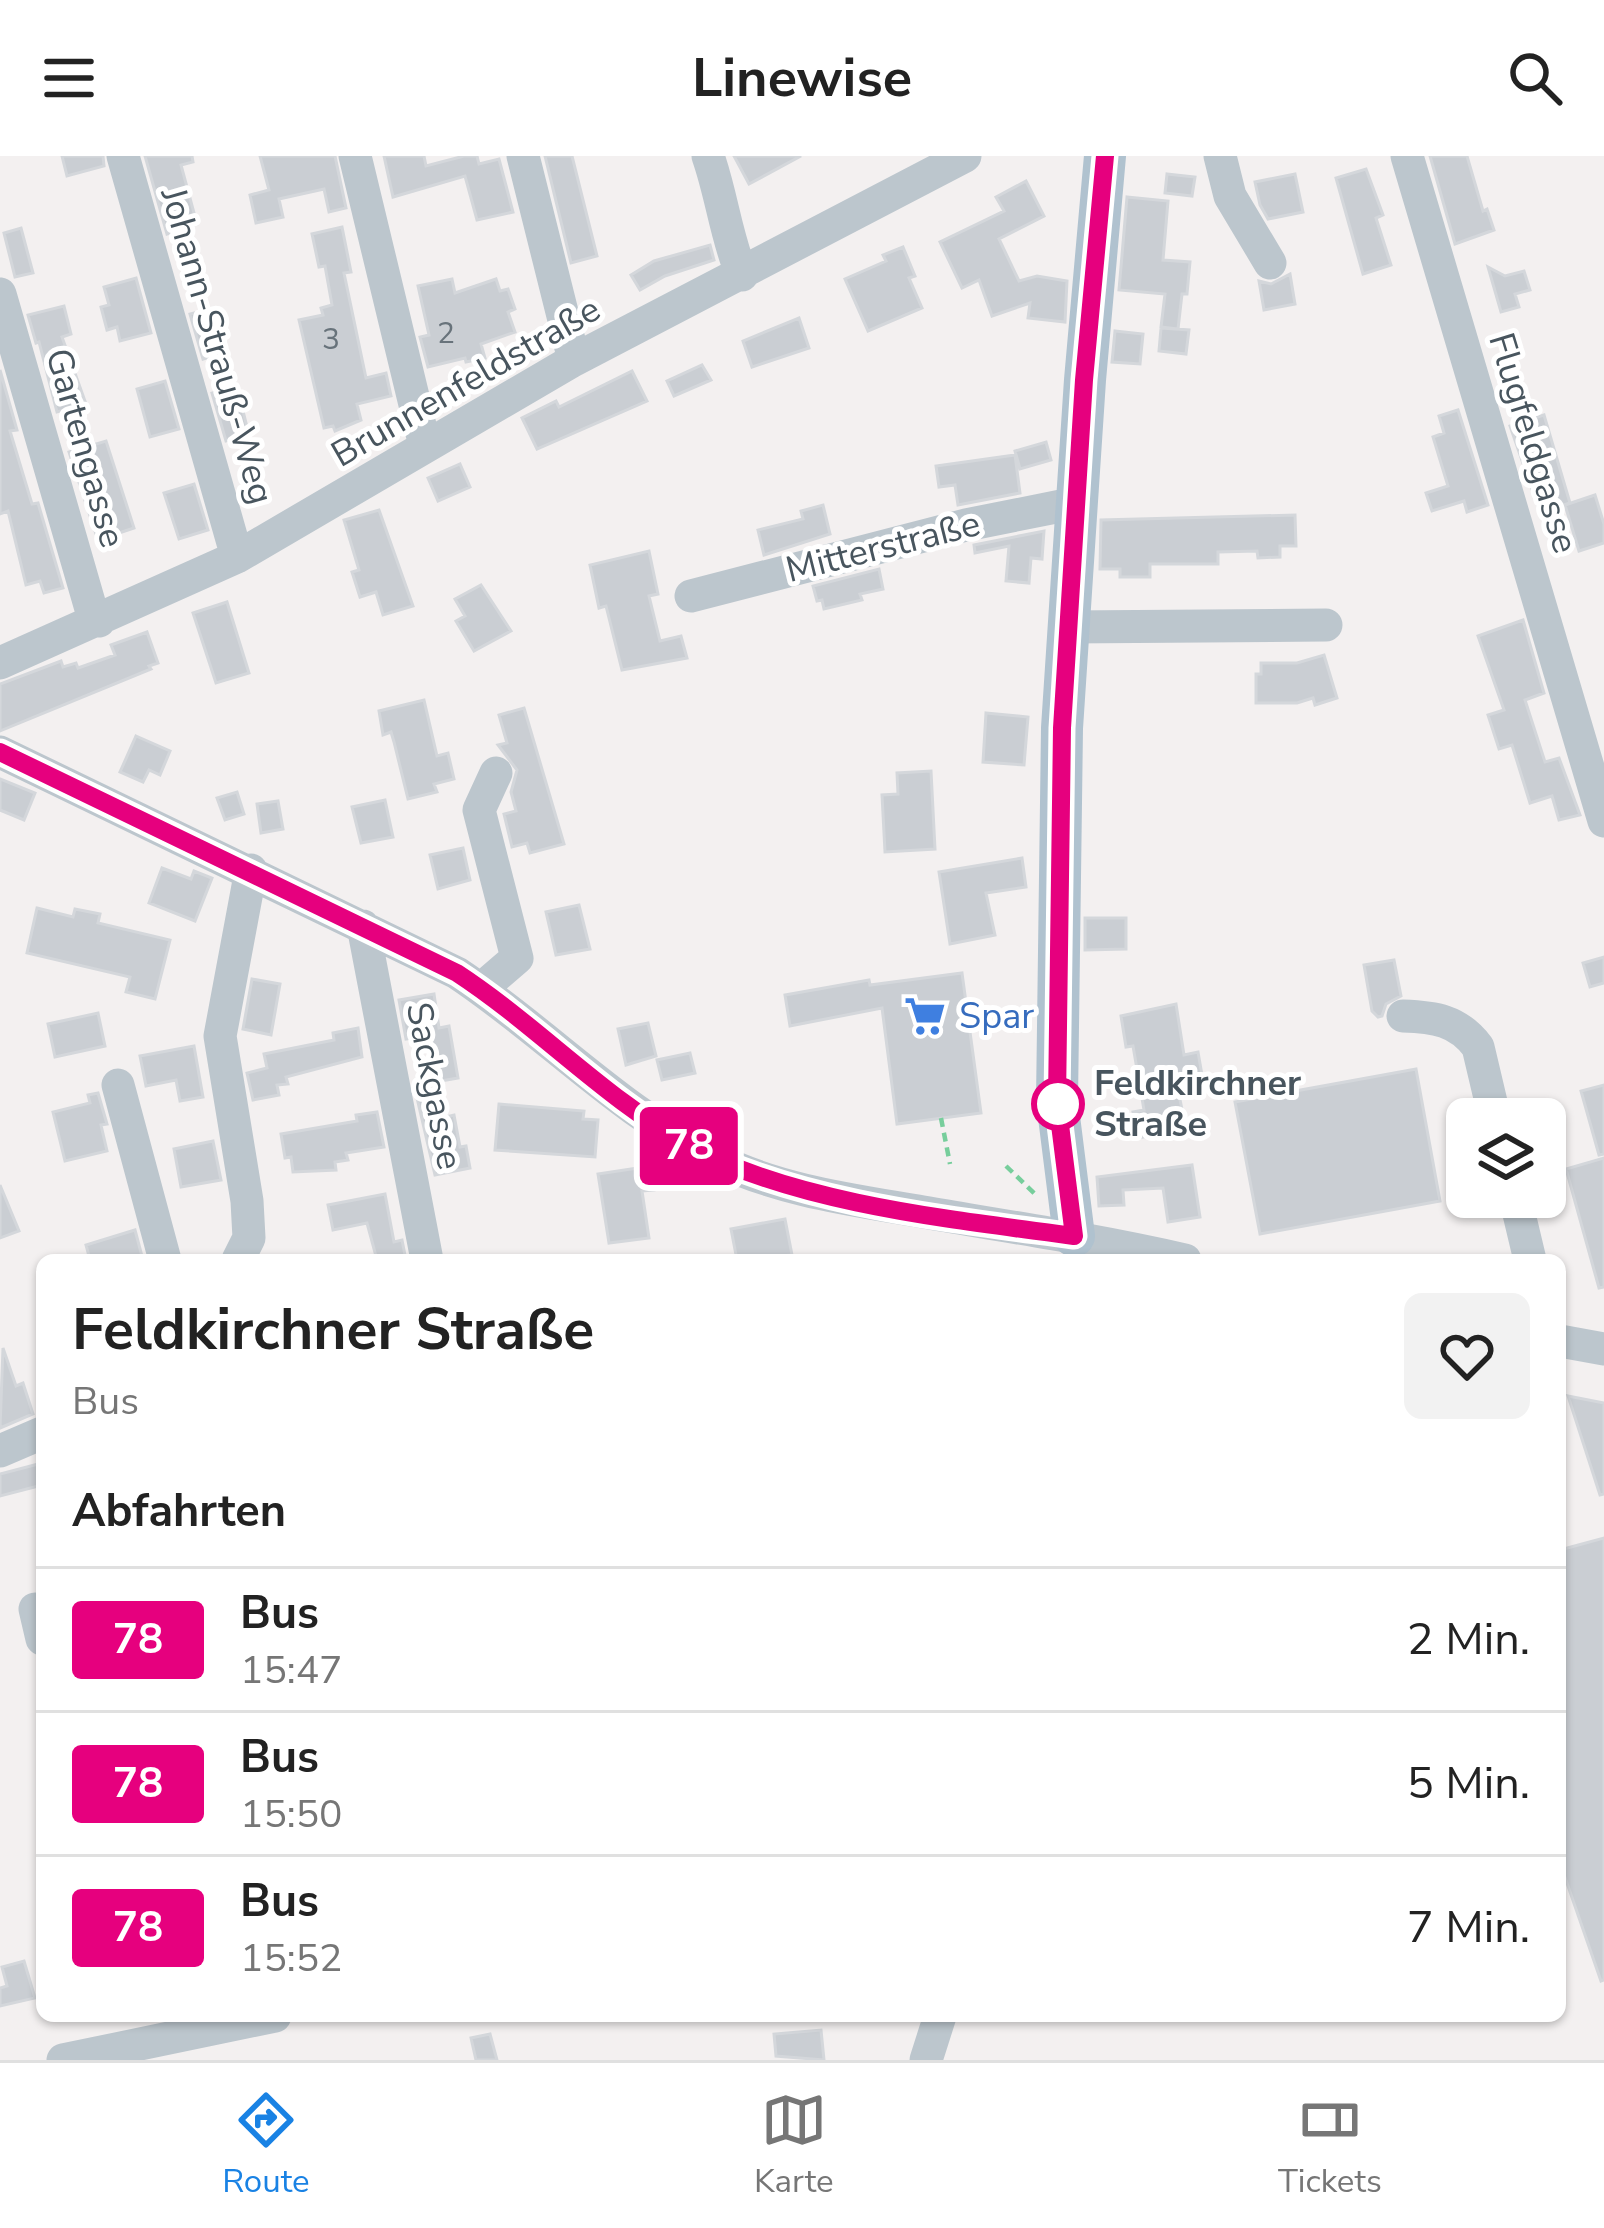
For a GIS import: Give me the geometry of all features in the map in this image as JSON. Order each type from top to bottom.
[{"type":"main road","points":[[1076,1248],[1057,1101],[1062,728],[1105,156]]},
{"type":"street","name":"Johann-Strauß-Weg","points":[[123,156],[237,557]]},
{"type":"street","points":[[355,156],[425,446]]},
{"type":"street","points":[[523,156],[574,360]]},
{"type":"street","points":[[708,156],[742,275]]},
{"type":"street","points":[[1220,156],[1230,196],[1270,263]]},
{"type":"street","name":"Flugfeldgasse","points":[[1407,156],[1604,821]]},
{"type":"street","name":"Brunnenfeldstraße","points":[[0,663],[237,557],[574,360],[742,275],[949,160]]},
{"type":"street","name":"Gartengasse","points":[[0,294],[91,610],[99,621]]},
{"type":"street","name":"Mitterstraße","points":[[691,596],[966,525],[1076,503]]},
{"type":"street","points":[[1068,627],[1326,626]]},
{"type":"street","points":[[0,752],[251,870],[482,989],[653,1121],[737,1169],[851,1200],[1076,1248],[1130,1254]]},
{"type":"street","points":[[482,989],[518,958],[479,810],[496,773]]},
{"type":"street","points":[[241,1254],[249,1238],[247,1201],[220,1036],[251,870]]},
{"type":"street","name":"Sackgasse","points":[[364,926],[426,1254]]},
{"type":"street","points":[[1403,1016],[1436,1017],[1463,1029],[1478,1047],[1491,1098]]},
{"type":"street","points":[[118,1085],[163,1254]]},
{"type":"street","points":[[1520,1218],[1529,1254]]},
{"type":"street","points":[[1566,1342],[1604,1349]]},
{"type":"street","points":[[0,1451],[36,1436]]},
{"type":"street","points":[[63,2060],[127,2031],[216,2022]]},
{"type":"street","points":[[926,2060],[938,2022]]},
{"type":"path","points":[[941,1118],[950,1164]]},
{"type":"path","points":[[1006,1166],[1044,1203]]},
{"type":"building","points":[[62,156],[103,156],[104,166],[67,176]]},
{"type":"building","points":[[145,156],[192,156],[193,162],[181,165],[197,224],[167,234]]},
{"type":"building","points":[[260,156],[335,156],[346,208],[329,212],[324,189],[279,199],[283,217],[256,223],[250,195],[269,190]]},
{"type":"building","points":[[384,156],[424,156],[426,166],[464,156],[477,156],[479,164],[499,159],[513,212],[477,220],[465,176],[393,197]]},
{"type":"building","points":[[545,156],[572,156],[597,256],[571,263]]},
{"type":"building","points":[[734,156],[801,156],[749,184]]},
{"type":"building","points":[[1430,156],[1467,156],[1483,211],[1487,209],[1494,230],[1455,244]]},
{"type":"building","points":[[1366,169],[1383,215],[1376,218],[1391,265],[1363,274],[1336,178]]},
{"type":"building","points":[[1167,174],[1195,177],[1192,196],[1165,193]]},
{"type":"building","points":[[1295,174],[1303,212],[1268,219],[1255,182]]},
{"type":"building","points":[[1026,181],[1044,216],[999,239],[1019,281],[1037,276],[1067,281],[1065,322],[1028,318],[1030,303],[992,316],[979,280],[962,288],[940,242],[1004,211],[996,197]]},
{"type":"building","points":[[1127,197],[1168,201],[1163,260],[1190,262],[1178,329],[1161,327],[1165,294],[1119,290]]},
{"type":"building","points":[[342,227],[351,272],[344,273],[366,378],[386,373],[391,396],[357,404],[361,420],[335,431],[333,426],[324,428],[299,320],[323,315],[321,308],[332,305],[325,266],[319,267],[312,234]]},
{"type":"building","points":[[21,228],[33,273],[15,277],[4,233]]},
{"type":"building","points":[[710,245],[714,260],[640,290],[631,275],[654,261]]},
{"type":"building","points":[[903,247],[922,308],[868,331],[845,279],[886,261],[883,255]]},
{"type":"building","points":[[1488,267],[1505,276],[1524,271],[1530,290],[1515,294],[1519,307],[1501,312]]},
{"type":"building","points":[[1290,274],[1295,304],[1264,310],[1259,281],[1271,284]]},
{"type":"building","points":[[136,278],[151,333],[120,341],[117,327],[107,330],[101,307],[109,305],[104,287]]},
{"type":"building","points":[[452,279],[455,293],[496,279],[500,291],[508,289],[515,309],[508,312],[515,332],[481,344],[485,358],[428,367],[420,337],[429,335],[418,286]]},
{"type":"building","points":[[64,306],[71,334],[62,337],[86,404],[57,412],[28,315]]},
{"type":"building","points":[[213,308],[226,352],[203,359],[190,314]]},
{"type":"building","points":[[799,318],[809,348],[752,367],[743,341]]},
{"type":"building","points":[[1161,328],[1189,330],[1186,354],[1159,351]]},
{"type":"building","points":[[1115,331],[1143,334],[1140,364],[1112,362]]},
{"type":"building","points":[[702,365],[711,380],[674,396],[667,381]]},
{"type":"building","points":[[0,370],[17,430],[10,431],[63,588],[44,593],[40,581],[26,585],[8,511],[0,514]]},
{"type":"building","points":[[632,371],[647,401],[537,449],[522,418],[556,401],[559,407]]},
{"type":"building","points":[[165,381],[179,429],[150,437],[137,389]]},
{"type":"building","points":[[237,387],[249,435],[226,441],[212,393]]},
{"type":"building","points":[[1458,410],[1488,505],[1467,512],[1464,501],[1432,511],[1426,493],[1448,486],[1433,437],[1444,433],[1439,416]]},
{"type":"building","points":[[1544,415],[1570,503],[1540,512],[1510,426]]},
{"type":"building","points":[[106,441],[134,528],[98,540],[69,452]]},
{"type":"building","points":[[1046,442],[1051,460],[1020,469],[1015,451]]},
{"type":"building","points":[[1015,455],[1020,493],[958,505],[955,485],[939,487],[936,466]]},
{"type":"building","points":[[460,464],[470,487],[438,501],[428,478]]},
{"type":"building","points":[[194,484],[208,530],[179,539],[164,493]]},
{"type":"building","points":[[1595,495],[1604,543],[1579,551],[1565,505]]},
{"type":"building","points":[[823,505],[830,534],[764,555],[758,530],[803,519],[801,511]]},
{"type":"building","points":[[379,510],[413,606],[383,615],[376,592],[360,597],[352,572],[359,570],[344,520]]},
{"type":"building","points":[[1295,515],[1296,546],[1280,546],[1280,557],[1258,558],[1257,551],[1218,552],[1218,564],[1150,564],[1150,577],[1120,577],[1120,569],[1100,569],[1101,520]]},
{"type":"building","points":[[1044,531],[1042,559],[1031,558],[1029,583],[1006,581],[1009,546],[975,553],[974,545]]},
{"type":"building","points":[[649,551],[658,594],[649,596],[660,641],[681,636],[687,658],[622,670],[606,606],[599,608],[590,565]]},
{"type":"building","points":[[879,569],[883,589],[860,594],[862,600],[824,609],[822,600],[817,601],[813,586]]},
{"type":"building","points":[[481,585],[511,631],[474,651],[456,621],[465,616],[455,599]]},
{"type":"building","points":[[227,602],[249,673],[216,683],[193,613]]},
{"type":"building","points":[[1523,620],[1544,693],[1525,700],[1545,762],[1559,758],[1580,815],[1559,820],[1552,796],[1530,803],[1512,745],[1499,749],[1488,715],[1504,710],[1478,636]]},
{"type":"building","points":[[147,632],[158,663],[151,669],[0,731],[0,684],[61,661],[63,667],[76,663],[78,668],[115,655],[111,645]]},
{"type":"building","points":[[1324,655],[1337,698],[1315,705],[1313,698],[1256,703],[1261,663],[1297,663]]},
{"type":"building","points":[[424,700],[437,756],[448,753],[454,779],[434,784],[437,792],[408,799],[391,732],[383,735],[379,711]]},
{"type":"building","points":[[524,708],[564,844],[530,853],[527,843],[512,847],[504,814],[516,811],[511,792],[517,770],[498,745],[507,743],[499,715]]},
{"type":"building","points":[[986,713],[1028,717],[1024,765],[983,762]]},
{"type":"building","points":[[136,736],[170,751],[160,775],[149,770],[143,782],[120,772]]},
{"type":"building","points":[[931,771],[935,849],[885,852],[882,795],[898,794],[897,773]]},
{"type":"building","points":[[0,779],[35,793],[24,820],[0,810]]},
{"type":"building","points":[[237,792],[244,814],[225,820],[217,798]]},
{"type":"building","points":[[385,800],[393,837],[361,843],[352,807]]},
{"type":"building","points":[[278,801],[283,829],[261,833],[257,804]]},
{"type":"building","points":[[463,848],[470,880],[438,889],[430,855]]},
{"type":"building","points":[[1022,858],[1026,887],[986,893],[995,935],[950,944],[939,872]]},
{"type":"building","points":[[162,868],[191,879],[194,871],[212,878],[195,921],[149,903]]},
{"type":"building","points":[[579,905],[590,949],[556,955],[546,912]]},
{"type":"building","points":[[37,908],[73,917],[75,909],[100,914],[98,923],[170,940],[155,999],[126,992],[130,977],[27,953]]},
{"type":"building","points":[[1085,918],[1126,918],[1126,949],[1085,950]]},
{"type":"building","points":[[1604,957],[1604,983],[1590,987],[1583,963]]},
{"type":"building","points":[[1394,960],[1401,996],[1386,1004],[1378,1017],[1372,1011],[1364,965]]},
{"type":"building","name":"Spar","points":[[962,973],[981,1113],[897,1124],[882,1008],[790,1026],[785,995],[869,980],[870,985]]},
{"type":"building","points":[[252,979],[280,984],[271,1035],[243,1029]]},
{"type":"building","points":[[434,994],[439,1028],[449,1026],[458,1078],[435,1082],[427,1036],[406,1039],[399,1000]]},
{"type":"building","points":[[1176,1004],[1184,1055],[1198,1052],[1202,1075],[1176,1080],[1186,1129],[1138,1138],[1133,1112],[1144,1110],[1133,1046],[1126,1047],[1121,1016]]},
{"type":"building","points":[[98,1013],[105,1046],[55,1057],[48,1024]]},
{"type":"building","points":[[648,1023],[656,1056],[626,1065],[618,1029]]},
{"type":"building","points":[[358,1028],[362,1057],[286,1077],[288,1084],[277,1085],[279,1095],[253,1100],[247,1073],[267,1068],[264,1054],[334,1040],[333,1033]]},
{"type":"building","points":[[194,1046],[203,1097],[180,1101],[176,1080],[146,1086],[140,1056]]},
{"type":"building","points":[[690,1053],[695,1073],[662,1080],[657,1060]]},
{"type":"building","points":[[1416,1069],[1440,1201],[1260,1234],[1235,1102]]},
{"type":"building","points":[[1604,1085],[1604,1154],[1599,1155],[1581,1091]]},
{"type":"building","points":[[98,1093],[107,1124],[101,1125],[107,1151],[65,1161],[53,1112],[90,1103],[88,1095]]},
{"type":"building","points":[[441,1093],[446,1117],[454,1115],[460,1147],[466,1146],[470,1168],[435,1175],[417,1098]]},
{"type":"building","points":[[499,1104],[584,1111],[583,1119],[598,1120],[595,1157],[495,1150]]},
{"type":"building","points":[[377,1112],[384,1147],[346,1153],[348,1160],[335,1162],[336,1170],[293,1172],[281,1134],[357,1121],[356,1115]]},
{"type":"building","points":[[213,1141],[221,1180],[181,1187],[174,1149]]},
{"type":"building","points":[[1604,1158],[1604,1287],[1599,1288],[1566,1169]]},
{"type":"building","points":[[1192,1165],[1200,1217],[1168,1222],[1163,1188],[1123,1190],[1124,1205],[1099,1206],[1097,1177]]},
{"type":"building","points":[[651,1166],[654,1190],[642,1191],[649,1238],[609,1243],[598,1174]]},
{"type":"building","points":[[0,1185],[19,1231],[0,1238]]},
{"type":"building","points":[[385,1194],[394,1242],[402,1240],[405,1254],[375,1254],[367,1223],[333,1230],[328,1205]]},
{"type":"building","points":[[785,1219],[792,1254],[736,1254],[731,1229]]},
{"type":"building","points":[[135,1230],[141,1254],[88,1254],[86,1245]]},
{"type":"building","points":[[3,1348],[16,1386],[23,1383],[33,1414],[0,1428]]},
{"type":"building","points":[[1568,1396],[1604,1403],[1604,1494],[1600,1495]]},
{"type":"building","points":[[36,1465],[36,1487],[0,1496],[0,1474]]},
{"type":"building","points":[[1604,1538],[1601,1981],[1566,1880],[1566,1548]]},
{"type":"building","points":[[24,1961],[35,1998],[0,2006],[0,1988],[7,1986],[2,1967]]},
{"type":"building","points":[[821,2030],[824,2060],[776,2056],[774,2034]]},
{"type":"building","points":[[490,2034],[497,2060],[476,2060],[471,2038]]},
{"type":"bus line","name":"78","points":[[0,752],[457,973],[653,1121],[722,1162],[753,1175],[851,1200],[1074,1236],[1057,1101],[1062,728],[1084,380],[1105,156]]},
{"type":"place","name":"Spar","points":[[925,1016]]},
{"type":"place","name":"Feldkirchner Straße","points":[[1058,1104]]}]
